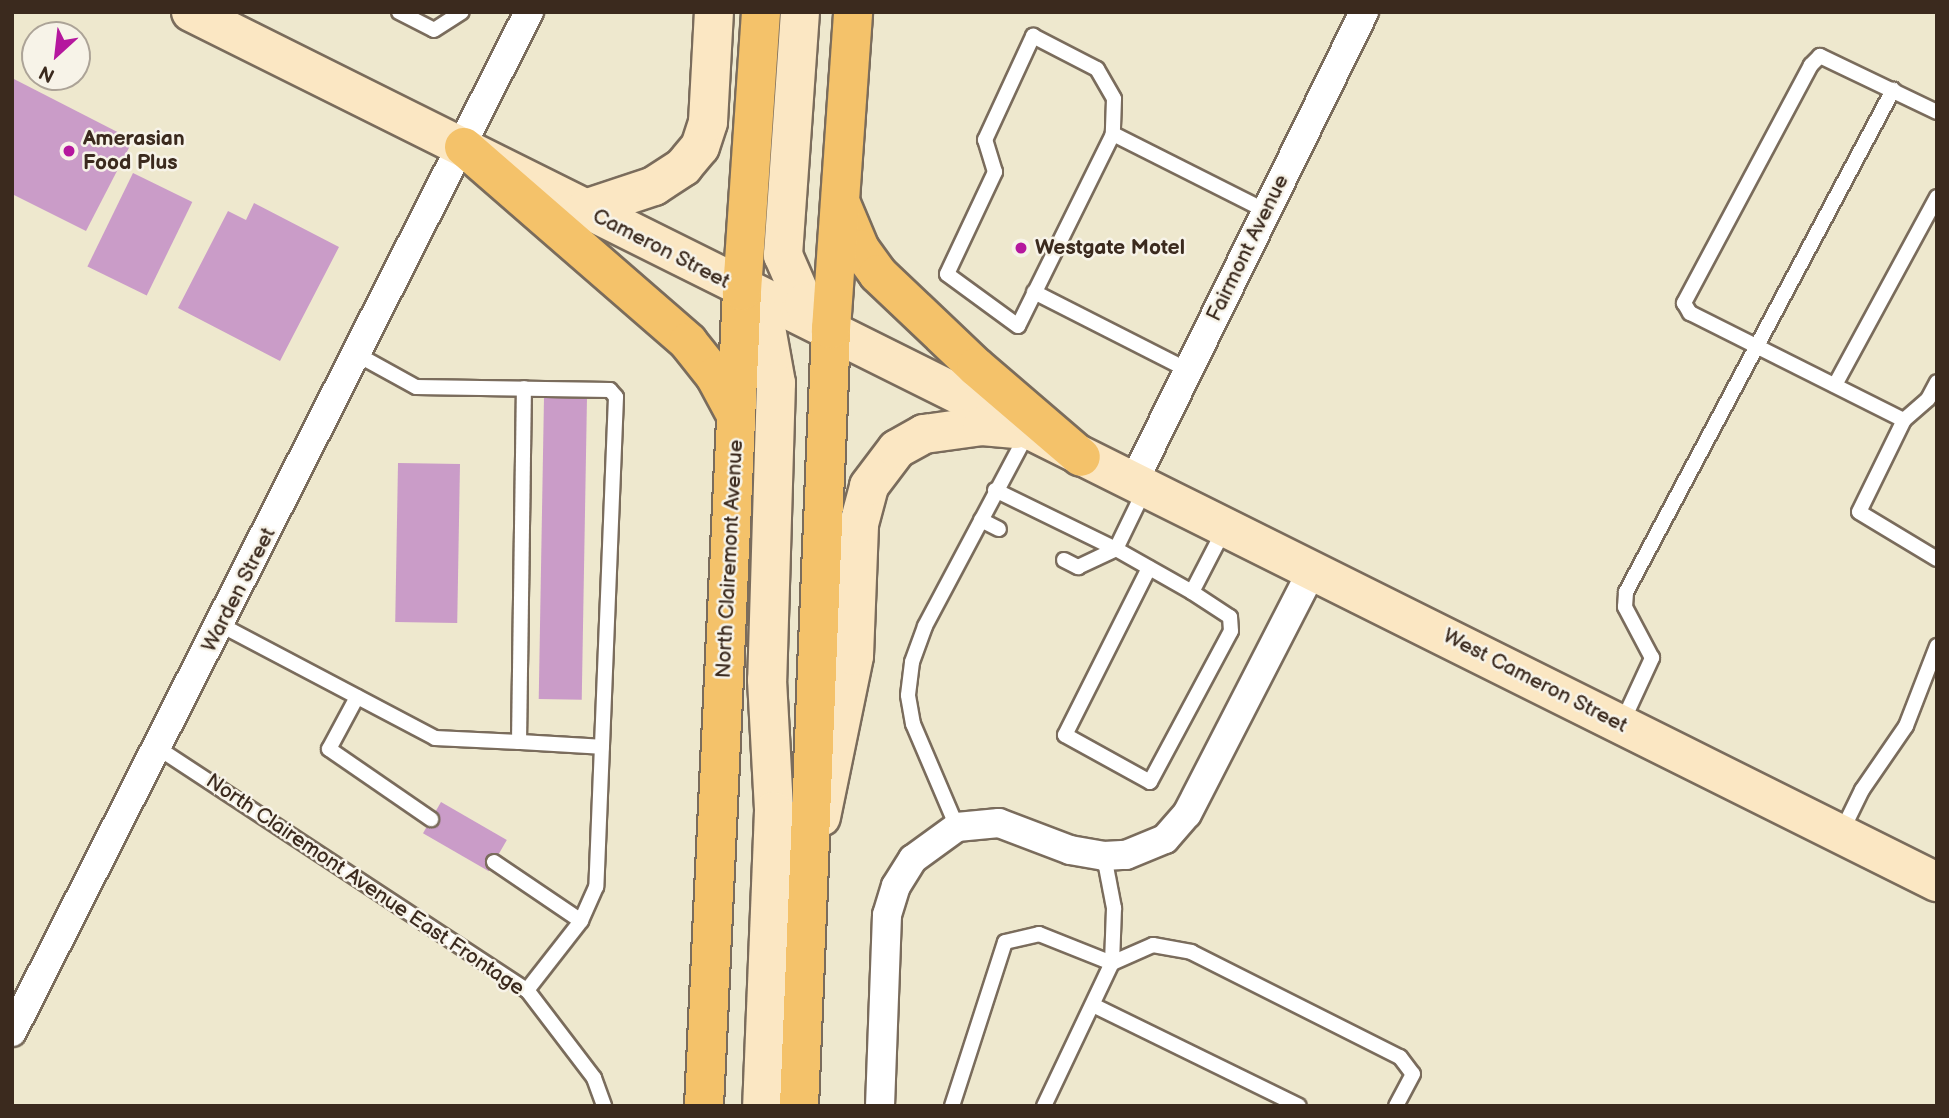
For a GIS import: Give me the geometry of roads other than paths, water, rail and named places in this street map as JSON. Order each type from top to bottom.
[{"type":"main road","name":"Cameron Street","points":[[191,12],[464,147],[742,291],[831,329],[1139,486]]},
{"type":"main road","points":[[585,209],[654,186],[683,167],[700,147],[708,122],[714,12]]},
{"type":"main road","name":"North Clairemont Avenue","points":[[704,1106],[742,291],[761,12]]},
{"type":"main road","points":[[800,12],[783,255],[804,303],[831,329]]},
{"type":"main road","points":[[799,1106],[831,329],[853,12]]},
{"type":"main road","points":[[464,147],[688,342],[715,376],[737,415]]},
{"type":"main road","points":[[840,202],[860,249],[878,274],[976,367],[1081,457]]},
{"type":"main road","points":[[742,291],[765,322],[776,383],[767,680],[774,811],[762,1106]]},
{"type":"main road","points":[[809,867],[854,656],[859,524],[869,486],[897,449],[924,434],[982,426],[1029,430]]},
{"type":"main road","name":"West Cameron Street","points":[[1139,486],[1312,569],[1937,882]]},
{"type":"street","points":[[464,147],[529,12]]},
{"type":"street","name":"Fairmont Avenue","points":[[1139,486],[1188,370],[1364,12]]},
{"type":"street","name":"Warden Street","points":[[12,1032],[464,147]]},
{"type":"street","points":[[880,1106],[887,915],[896,886],[913,859],[957,827],[999,823],[1070,850],[1104,856],[1126,855],[1165,839],[1187,814],[1312,569]]},
{"type":"lane","points":[[399,12],[434,30],[462,12]]},
{"type":"lane","points":[[1033,36],[1097,69],[1114,99],[1113,134],[1034,292],[1018,326],[947,274],[995,172],[985,140],[1033,36]]},
{"type":"lane","points":[[1904,420],[1690,313],[1684,303],[1811,65],[1820,56],[1829,57],[1937,112]]},
{"type":"lane","points":[[1621,724],[1652,658],[1625,607],[1626,592],[1893,90]]},
{"type":"lane","points":[[1113,134],[1266,211]]},
{"type":"lane","points":[[1835,385],[1937,197]]},
{"type":"lane","points":[[1034,292],[1188,370]]},
{"type":"lane","points":[[358,355],[416,387],[610,390],[616,397],[596,887],[581,921],[527,990]]},
{"type":"lane","points":[[1937,382],[1928,399],[1904,420],[1859,512],[1937,559]]},
{"type":"lane","points":[[519,741],[524,388]]},
{"type":"lane","points":[[957,827],[913,724],[908,695],[912,662],[925,626],[1029,430]]},
{"type":"lane","points":[[1064,560],[1078,567],[1116,549],[1139,486]]},
{"type":"lane","points":[[995,490],[1116,549],[1230,617],[1231,631],[1150,782],[1065,734],[1149,569]]},
{"type":"lane","points":[[981,520],[999,528]]},
{"type":"lane","points":[[1192,592],[1225,528]]},
{"type":"lane","points":[[221,625],[435,738],[602,747]]},
{"type":"lane","points":[[1841,834],[1862,790],[1906,726],[1937,646]]},
{"type":"lane","points":[[357,697],[329,749],[431,819]]},
{"type":"lane","name":"North Clairemont Avenue East Frontage","points":[[159,748],[527,990],[594,1078],[604,1106]]},
{"type":"lane","points":[[1044,1106],[1112,964],[1114,908],[1104,856]]},
{"type":"lane","points":[[494,862],[581,921]]},
{"type":"lane","points":[[952,1106],[1005,942],[1039,933],[1112,964],[1153,945],[1191,953],[1400,1057],[1413,1074],[1396,1106]]},
{"type":"lane","points":[[1093,1004],[1298,1106]]},
{"type":"place","name":"Amerasian Food Plus","points":[[69,151]]},
{"type":"place","name":"Westgate Motel","points":[[1021,248]]}]
